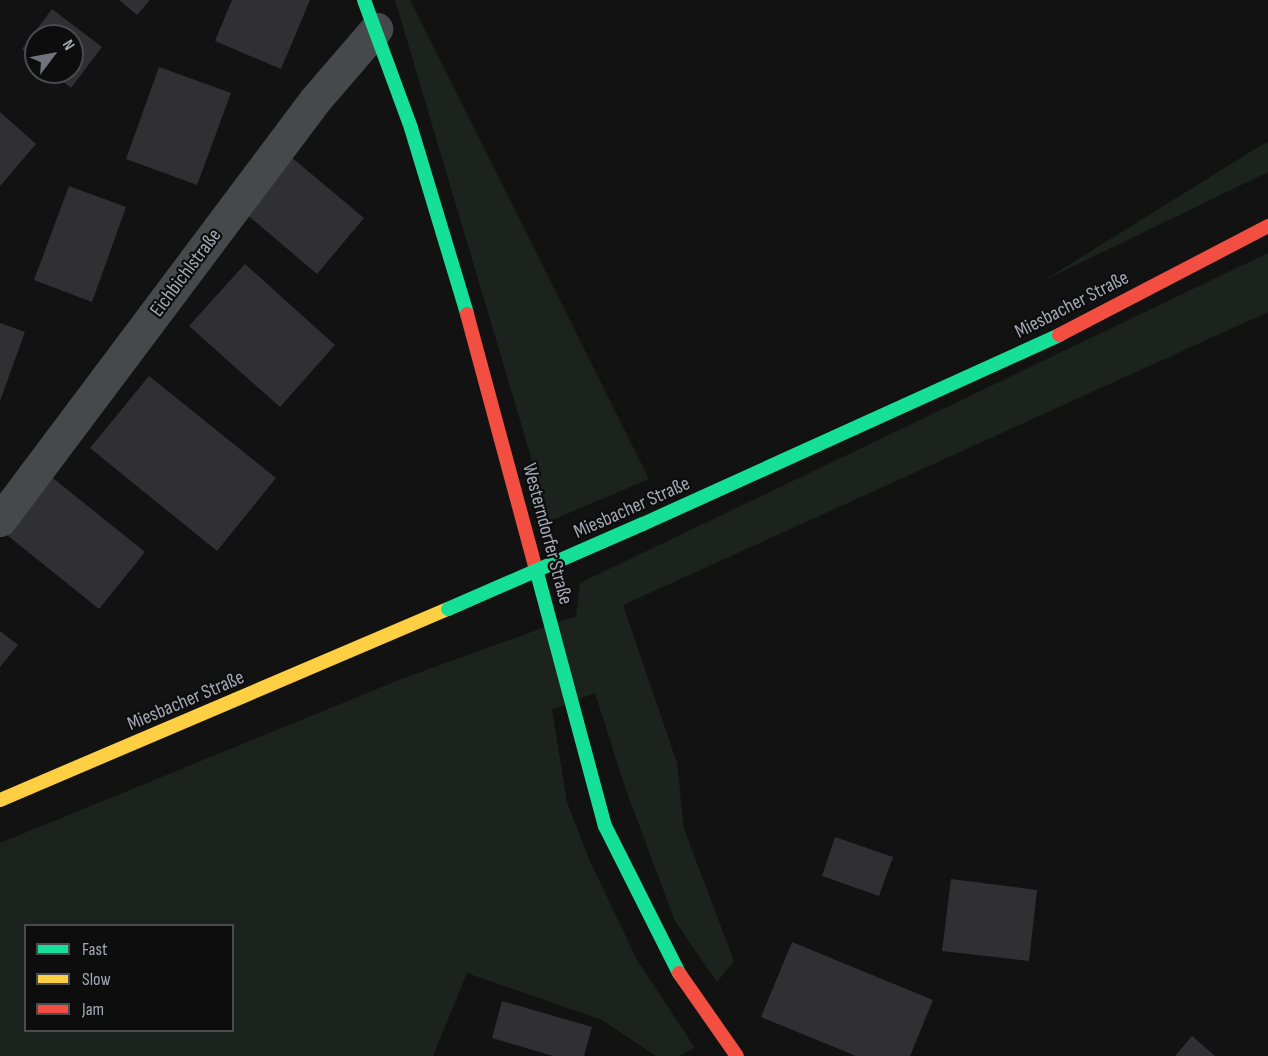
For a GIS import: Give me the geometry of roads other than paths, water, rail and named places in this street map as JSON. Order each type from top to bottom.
[{"type":"main road","name":"Westerndorfer Straße","points":[[370,14],[462,294],[605,826],[668,957],[737,1056]]},
{"type":"main road","name":"Miesbacher Straße","points":[[0,800],[644,524],[1042,344],[1268,226]]},
{"type":"street","name":"Eichbichlstraße","points":[[0,520],[315,100],[370,14]]}]
